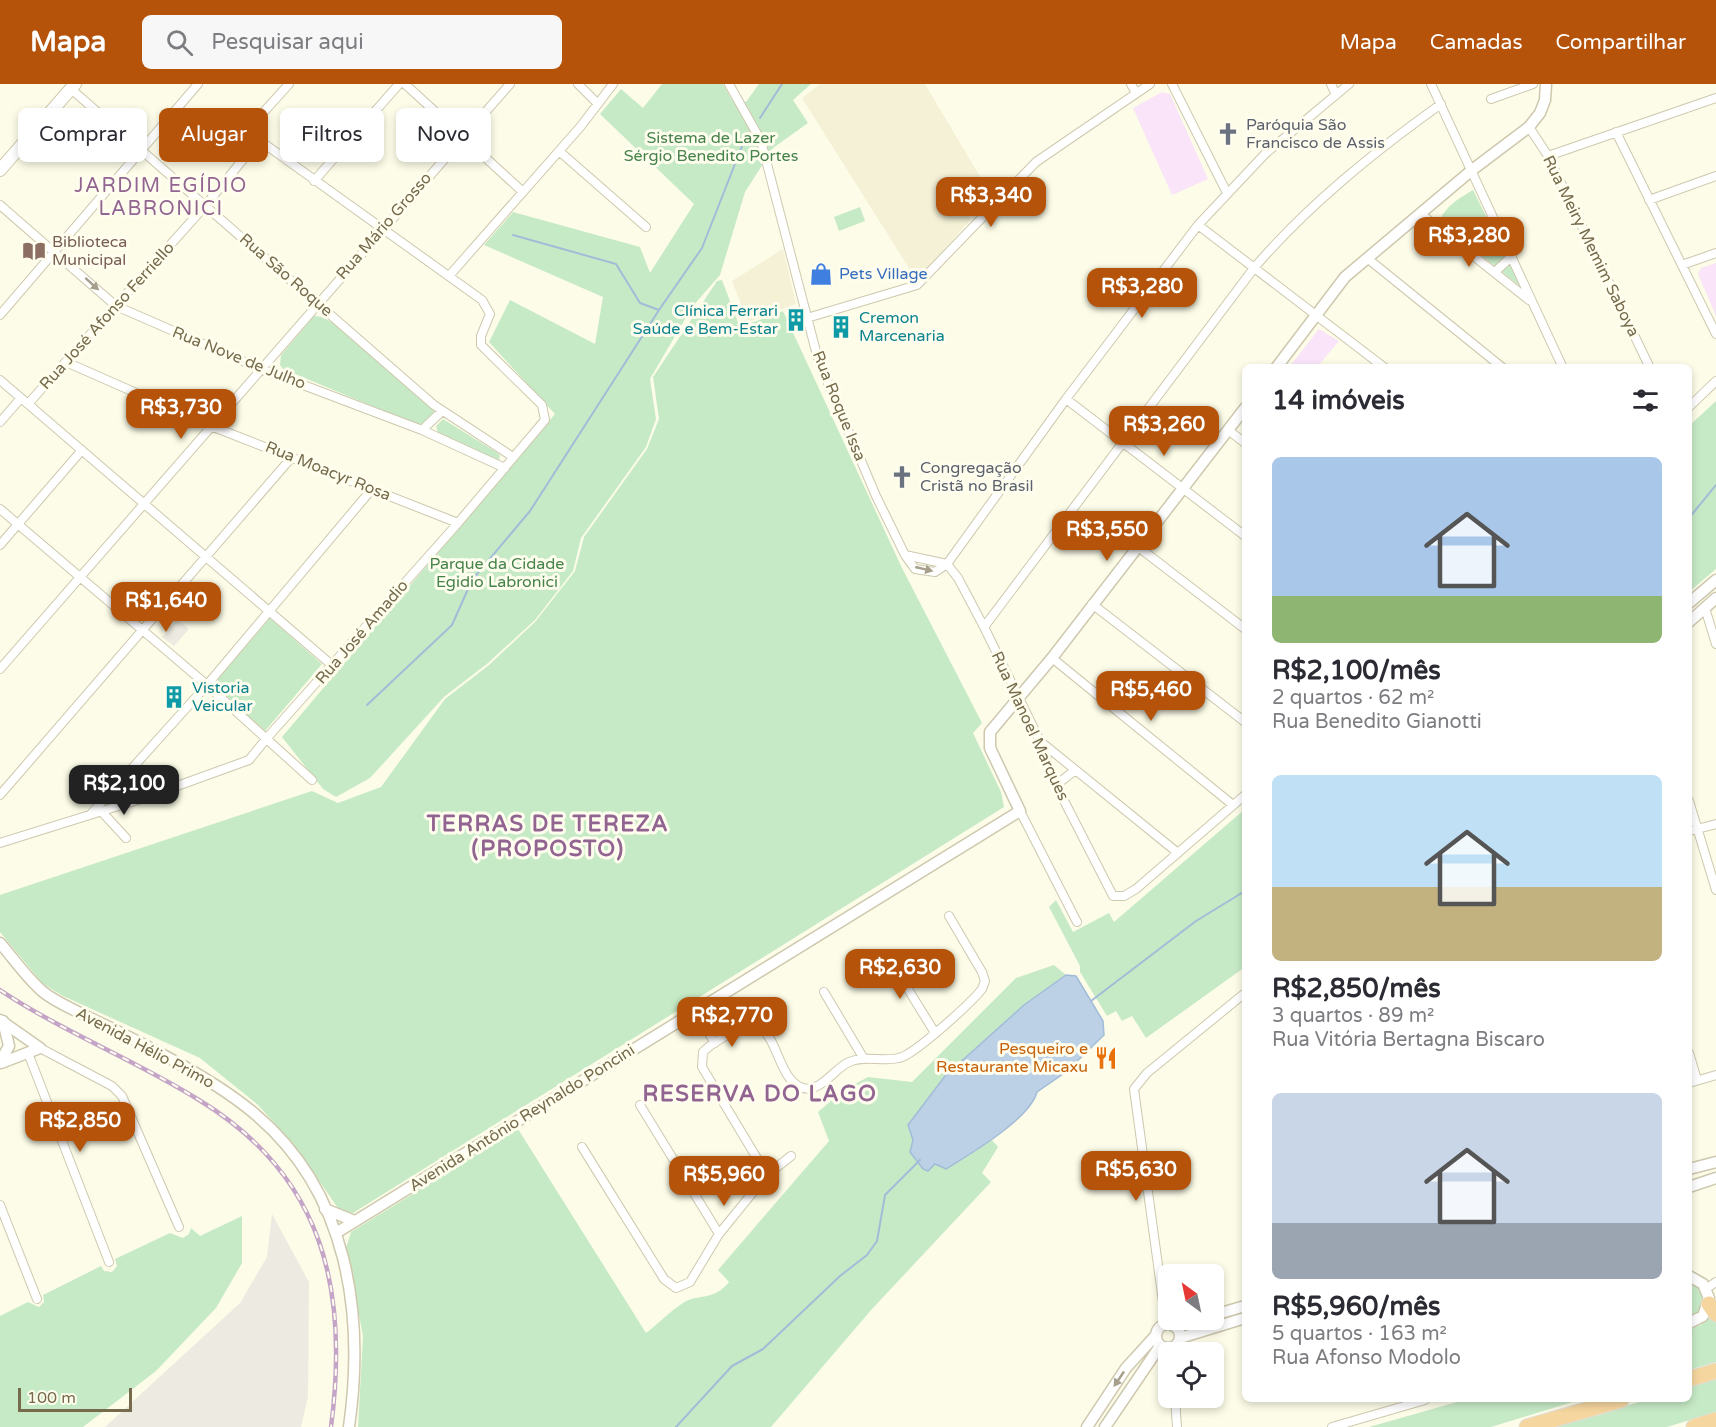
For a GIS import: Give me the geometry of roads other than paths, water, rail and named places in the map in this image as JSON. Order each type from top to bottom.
[{"type":"highway","points":[[1692,1378],[1716,1371]]},
{"type":"highway","points":[[1520,1427],[1589,1402]]},
{"type":"highway","points":[[1527,1427],[1614,1402]]},
{"type":"highway","points":[[1694,1427],[1716,1420]]},
{"type":"main road","points":[[0,170],[70,86]]},
{"type":"street","points":[[147,143],[198,84]]},
{"type":"street","name":"Rua José Afonso Ferriello","points":[[267,108],[289,84]]},
{"type":"street","points":[[314,181],[399,84]]},
{"type":"street","points":[[405,84],[431,108]]},
{"type":"street","name":"Rua Mário Grosso","points":[[489,108],[510,84]]},
{"type":"street","points":[[578,84],[598,104]]},
{"type":"street","points":[[268,146],[449,276],[559,151],[613,84]]},
{"type":"street","name":"Rua Roque Issa","points":[[729,84],[760,141],[824,377],[876,496],[905,555],[947,564]]},
{"type":"street","points":[[1131,84],[1136,93]]},
{"type":"street","points":[[807,318],[917,285],[1036,162],[1150,84]]},
{"type":"street","points":[[1172,84],[1227,193]]},
{"type":"street","points":[[1331,84],[1336,95]]},
{"type":"street","points":[[947,564],[1066,399],[1198,225],[1265,154],[1349,84]]},
{"type":"street","points":[[1431,84],[1561,364]]},
{"type":"street","points":[[1491,99],[1533,84]]},
{"type":"street","points":[[1279,364],[1346,277],[1422,215],[1472,170],[1529,127],[1540,113],[1545,100],[1546,84]]},
{"type":"street","name":"Rua São Roque","points":[[70,86],[94,108]]},
{"type":"street","points":[[1548,156],[1716,98]]},
{"type":"street","points":[[984,627],[1254,268],[1282,236],[1337,186],[1441,104]]},
{"type":"street","name":"Rua Meiry Memim Saboya","points":[[1529,127],[1548,156],[1648,364]]},
{"type":"street","points":[[1616,132],[1716,334]]},
{"type":"street","points":[[559,151],[646,227]]},
{"type":"street","name":"Rua São Roque","points":[[147,157],[442,411],[513,458]]},
{"type":"street","points":[[0,315],[130,162]]},
{"type":"street","name":"Rua José Afonso Ferriello","points":[[0,422],[66,363],[241,162]]},
{"type":"street","name":"Rua Mário Grosso","points":[[0,669],[441,162]]},
{"type":"street","points":[[490,162],[523,192]]},
{"type":"street","points":[[1649,200],[1716,176]]},
{"type":"street","name":"Rua Nove de Julho","points":[[0,205],[116,306],[261,369],[422,430],[505,468]]},
{"type":"street","points":[[1422,215],[1496,271],[1532,302]]},
{"type":"street","points":[[1198,225],[1380,364]]},
{"type":"street","points":[[1682,265],[1716,253]]},
{"type":"street","points":[[1496,271],[1512,256]]},
{"type":"street","points":[[1367,258],[1498,364]]},
{"type":"street","name":"Rua José Amadio","points":[[0,843],[90,816],[250,760],[541,427],[546,414],[542,405],[484,349],[481,336],[490,314],[482,300],[449,276]]},
{"type":"street","name":"Rua Moacyr Rosa","points":[[66,363],[211,426],[458,523]]},
{"type":"street","points":[[0,380],[333,666]]},
{"type":"street","points":[[1692,404],[1716,381]]},
{"type":"street","points":[[1066,399],[1242,535]]},
{"type":"street","points":[[422,430],[442,411]]},
{"type":"street","points":[[1077,922],[990,748],[990,732],[1052,658],[1181,487],[1242,412]]},
{"type":"street","points":[[1228,430],[1242,441]]},
{"type":"street","points":[[0,545],[82,450]]},
{"type":"street","points":[[0,795],[292,457]]},
{"type":"street","points":[[90,816],[207,685],[372,489]]},
{"type":"street","points":[[0,508],[207,685],[312,780]]},
{"type":"street","points":[[1137,546],[1242,627]]},
{"type":"street","name":"Rua Manoel Marques","points":[[947,564],[958,578],[984,627],[1040,741],[1056,785],[1108,891],[1118,898],[1124,896],[1178,853]]},
{"type":"street","points":[[1692,600],[1716,580]]},
{"type":"street","points":[[1692,619],[1716,598]]},
{"type":"street","points":[[1092,604],[1242,720]]},
{"type":"street","points":[[1705,608],[1716,644]]},
{"type":"street","points":[[1052,658],[1233,805]]},
{"type":"street","points":[[1040,741],[1074,771],[1178,853],[1242,798]]},
{"type":"street","points":[[132,769],[144,798]]},
{"type":"street","points":[[1056,785],[1074,771]]},
{"type":"street","name":"Avenida Antônio Reynaldo Poncini","points":[[335,1231],[1020,811]]},
{"type":"street","points":[[102,812],[126,838]]},
{"type":"street","points":[[1716,824],[1693,830],[1716,890]]},
{"type":"street","points":[[767,1175],[702,1067],[702,1057],[707,1048],[743,1025],[753,1024],[763,1030],[793,1081],[806,1089],[814,1088],[841,1066],[864,1059],[902,1058],[975,998],[985,981],[949,916]]},
{"type":"street","name":"Avenida Hélio Primo","points":[[0,943],[44,993],[168,1058],[257,1115],[297,1161],[335,1231],[352,1294],[355,1327],[355,1384],[349,1427]]},
{"type":"street","points":[[887,954],[935,1033]]},
{"type":"street","points":[[824,992],[864,1059]]},
{"type":"street","points":[[1160,1264],[1134,1089],[1147,1073],[1242,995]]},
{"type":"street","points":[[713,1000],[732,1032]]},
{"type":"street","points":[[695,1011],[715,1043]]},
{"type":"street","points":[[1,1020],[40,1048],[112,1086],[122,1096],[179,1227]]},
{"type":"street","points":[[0,1063],[9,1046],[1,1020]]},
{"type":"street","points":[[0,1063],[40,1048]]},
{"type":"street","points":[[28,1053],[109,1262]]},
{"type":"street","points":[[1693,1081],[1716,1075]]},
{"type":"street","points":[[640,1105],[719,1234]]},
{"type":"street","points":[[582,1147],[664,1279],[671,1286],[681,1288],[690,1282],[719,1234],[767,1175],[791,1156]]},
{"type":"street","points":[[1692,1168],[1716,1162]]},
{"type":"street","points":[[1692,1186],[1716,1178]]},
{"type":"street","points":[[0,1205],[37,1299]]},
{"type":"street","points":[[325,1209],[354,1221],[341,1248]]},
{"type":"street","points":[[1692,1277],[1699,1280],[1712,1297],[1703,1316],[1692,1322]]},
{"type":"street","points":[[1224,1312],[1242,1307]]},
{"type":"street","points":[[1176,1342],[1180,1338],[1242,1319]]},
{"type":"street","points":[[1087,1427],[1126,1368],[1156,1335],[1158,1329]]},
{"type":"street","points":[[1178,1330],[1180,1338]]},
{"type":"street","points":[[1156,1335],[1162,1342]]},
{"type":"street","points":[[1105,1427],[1158,1361]]},
{"type":"street","points":[[1332,1427],[1418,1402]]},
{"type":"street","points":[[1176,1408],[1178,1427]]},
{"type":"water","points":[[1066,975],[1076,976],[1103,1021],[1104,1035],[1066,1072],[1037,1092],[1023,1113],[998,1135],[946,1169],[935,1164],[928,1171],[923,1169],[910,1152],[913,1140],[908,1125],[945,1076],[1024,1005]]},
{"type":"waterway","points":[[760,118],[782,84]]},
{"type":"waterway","points":[[367,705],[452,625],[472,580],[530,511],[659,310],[702,248],[744,141]]},
{"type":"waterway","points":[[513,235],[616,264],[640,303],[659,310]]},
{"type":"waterway","points":[[1692,514],[1716,485]]},
{"type":"waterway","points":[[1091,1001],[1196,921],[1242,893]]},
{"type":"waterway","points":[[676,1427],[732,1366],[763,1349],[840,1276],[867,1255],[877,1241],[885,1195],[920,1160]]},
{"type":"railway","points":[[0,990],[199,1100],[241,1130],[275,1164],[300,1201],[319,1241],[330,1283],[336,1329],[336,1377],[331,1427]]},
{"type":"place","name":"Paróquia São Francisco de Assis","points":[[1228,134]]},
{"type":"place","name":"Biblioteca Municipal","points":[[34,251]]},
{"type":"place","name":"Pets Village","points":[[821,274]]},
{"type":"place","name":"Clínica Ferrari Saúde e Bem-Estar","points":[[796,320]]},
{"type":"place","name":"Cremon Marcenaria","points":[[841,327]]},
{"type":"place","name":"Congregação Cristã no Brasil","points":[[902,477]]},
{"type":"place","name":"Vistoria Veicular","points":[[174,697]]},
{"type":"place","name":"Pesqueiro e Restaurante Micaxu","points":[[1106,1058]]},
{"type":"district","name":"JARDIM EGÍDIO LABRONICI","points":[[161,198]]},
{"type":"district","name":"TERRAS DE TEREZA (PROPOSTO)","points":[[548,836]]},
{"type":"district","name":"RESERVA DO LAGO","points":[[760,1094]]},
{"type":"park label","name":"Sistema de Lazer Sérgio Benedito Portes","points":[[711,147]]},
{"type":"park label","name":"Parque da Cidade Egidio Labronici","points":[[497,573]]}]
